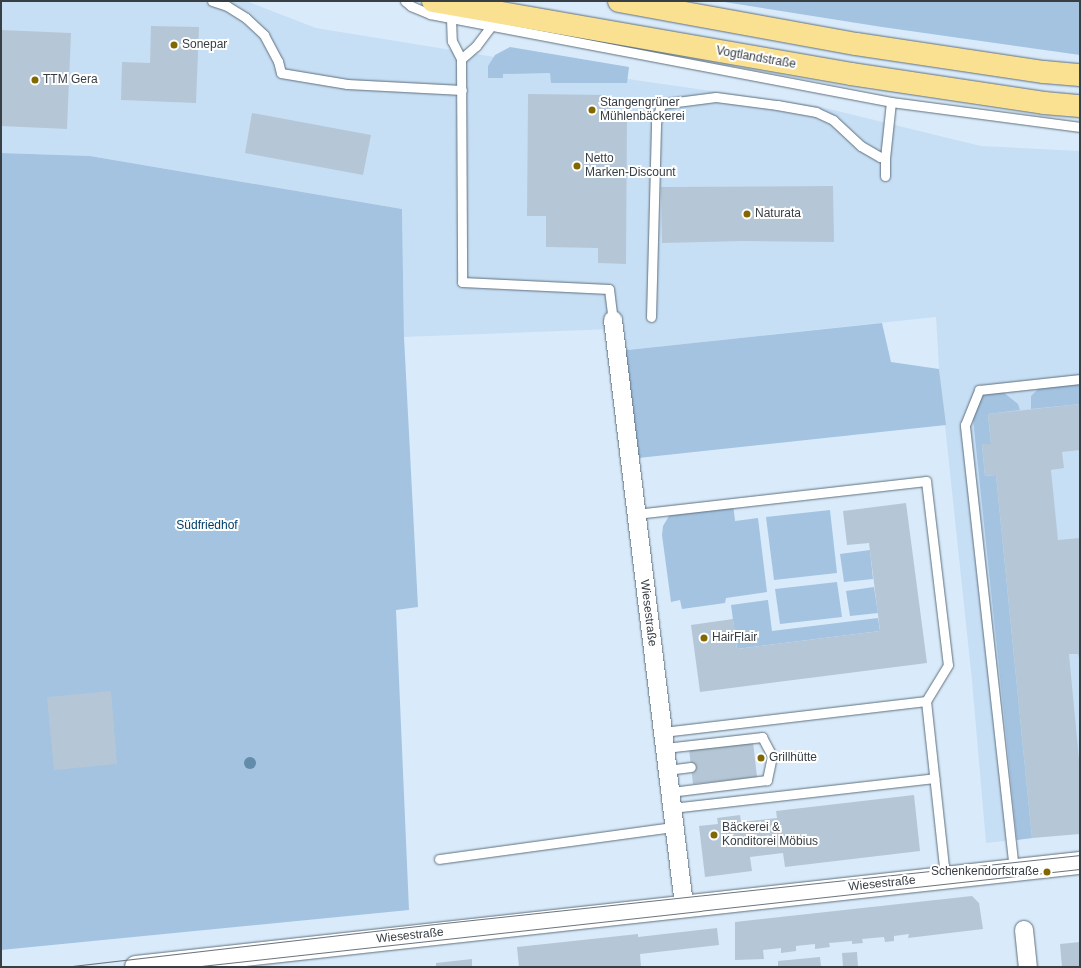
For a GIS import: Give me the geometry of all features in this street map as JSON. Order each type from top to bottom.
[{"type":"main road","name":"Vogtlandstraße","points":[[433,1],[851,74],[1044,103],[1080,106]]},
{"type":"main road","points":[[619,1],[856,44],[1044,72],[1080,75]]},
{"type":"street","name":"Wiesestraße","points":[[613,320],[684,905]]},
{"type":"street","name":"Wiesestraße","points":[[136,967],[1080,862]]},
{"type":"street","points":[[1024,930],[1028,967]]},
{"type":"lane","points":[[212,1],[227,6],[246,18],[264,35],[278,61],[281,73],[347,84],[462,90]]},
{"type":"lane","points":[[405,1],[411,6],[430,14],[891,102],[1080,127]]},
{"type":"lane","points":[[451,18],[452,41],[461,59],[462,282],[609,289],[613,320]]},
{"type":"lane","points":[[461,59],[476,46],[491,26]]},
{"type":"lane","points":[[651,317],[656,123],[661,104],[716,97],[816,112],[833,120],[861,146],[880,157],[885,158]]},
{"type":"lane","points":[[885,176],[885,158],[891,102]]},
{"type":"lane","points":[[1014,870],[965,425],[978,390],[1080,379]]},
{"type":"lane","points":[[636,514],[926,481],[948,665],[926,701],[945,877]]},
{"type":"lane","points":[[664,740],[926,701]]},
{"type":"lane","points":[[664,740],[762,737],[772,756],[767,780],[671,800]]},
{"type":"lane","points":[[667,770],[691,766]]},
{"type":"lane","points":[[671,800],[934,778]]},
{"type":"lane","points":[[438,859],[674,827]]},
{"type":"shaded area","points":[[1,1],[246,1],[316,28],[635,80],[817,106],[981,146],[1080,151],[1080,833],[986,843],[972,681],[939,369],[936,317],[618,351],[613,329],[404,337],[402,209],[90,156],[1,153]]},
{"type":"green space","points":[[718,1],[1080,1],[1080,55],[882,27]]},
{"type":"green space","points":[[510,47],[629,67],[627,83],[551,83],[550,73],[503,74],[503,78],[488,78],[488,66],[495,55]]},
{"type":"green space","name":"Südfriedhof","points":[[1,153],[90,156],[402,209],[404,337],[418,607],[396,610],[409,910],[1,950]]},
{"type":"green space","points":[[882,323],[891,362],[939,369],[946,425],[629,459],[618,351]]},
{"type":"green space","points":[[1080,379],[1080,404],[1031,409],[1031,396],[1045,382]]},
{"type":"green space","points":[[998,388],[1018,404],[1020,410],[988,414],[991,444],[982,445],[985,476],[996,475],[1032,838],[1017,840],[972,409],[979,390]]},
{"type":"green space","points":[[733,503],[735,521],[758,518],[767,592],[726,598],[725,603],[682,609],[680,600],[671,602],[662,535],[663,526],[669,516],[676,510]]},
{"type":"green space","points":[[830,510],[837,573],[774,580],[766,517]]},
{"type":"green space","points":[[870,550],[873,579],[844,582],[840,554]]},
{"type":"green space","points":[[837,582],[842,617],[780,624],[775,589]]},
{"type":"green space","points":[[874,587],[878,613],[850,616],[846,591]]},
{"type":"green space","points":[[768,600],[772,631],[878,618],[880,631],[737,649],[731,605]]},
{"type":"building","points":[[151,26],[199,27],[196,103],[121,100],[122,62],[150,63]]},
{"type":"building","name":"TTM Gera","points":[[1,30],[71,33],[67,129],[1,126]]},
{"type":"building","name":"Netto Marken-Discount","points":[[528,94],[610,95],[611,116],[627,116],[626,264],[598,263],[598,248],[546,247],[546,216],[527,216]]},
{"type":"building","points":[[252,113],[371,135],[363,175],[245,153]]},
{"type":"building","name":"Naturata","points":[[833,186],[834,242],[744,241],[662,243],[661,187]]},
{"type":"building","points":[[1080,404],[1080,450],[1062,452],[1064,468],[1051,470],[1058,540],[1080,538],[1080,662],[1078,654],[1069,654],[1080,770],[1080,834],[1032,838],[996,475],[985,476],[982,444],[991,444],[988,414]]},
{"type":"building","points":[[906,503],[927,663],[700,692],[691,625],[733,619],[737,649],[880,631],[869,543],[847,545],[843,511]]},
{"type":"building","points":[[111,691],[117,764],[54,770],[47,697]]},
{"type":"building","points":[[753,742],[757,777],[693,784],[689,749]]},
{"type":"building","points":[[914,795],[920,851],[785,867],[783,853],[750,857],[752,871],[705,877],[699,826],[718,824],[717,818],[740,815],[741,822],[777,818],[776,811]]},
{"type":"building","points":[[972,896],[979,903],[983,929],[908,938],[909,934],[894,936],[894,941],[885,942],[884,937],[862,939],[863,943],[852,944],[852,941],[829,943],[830,947],[815,949],[815,944],[796,946],[796,951],[781,953],[781,948],[763,950],[764,959],[735,960],[735,922]]},
{"type":"building","points":[[717,928],[719,945],[640,954],[641,967],[519,967],[517,947],[638,934],[638,937]]},
{"type":"building","points":[[1080,942],[1080,967],[1062,967],[1060,944]]},
{"type":"building","points":[[857,952],[858,967],[843,967],[842,953]]},
{"type":"building","points":[[820,957],[821,967],[778,967],[778,961]]},
{"type":"building","points":[[472,959],[472,967],[436,967],[436,963]]},
{"type":"tram line","points":[[64,967],[435,924],[1080,855]]},
{"type":"tram line","points":[[192,967],[1080,869]]},
{"type":"place","name":"Sonepar","points":[[174,45]]},
{"type":"place","name":"TTM Gera","points":[[35,80]]},
{"type":"place","name":"Stangengrüner Mühlenbäckerei","points":[[592,110]]},
{"type":"place","name":"Netto Marken-Discount","points":[[577,166]]},
{"type":"place","name":"Naturata","points":[[747,214]]},
{"type":"place","name":"HairFlair","points":[[704,638]]},
{"type":"place","name":"Grillhütte","points":[[761,758]]},
{"type":"place","name":"Bäckerei & Konditorei Möbius","points":[[714,835]]},
{"type":"place","name":"Schenkendorfstraße","points":[[1047,872]]}]
